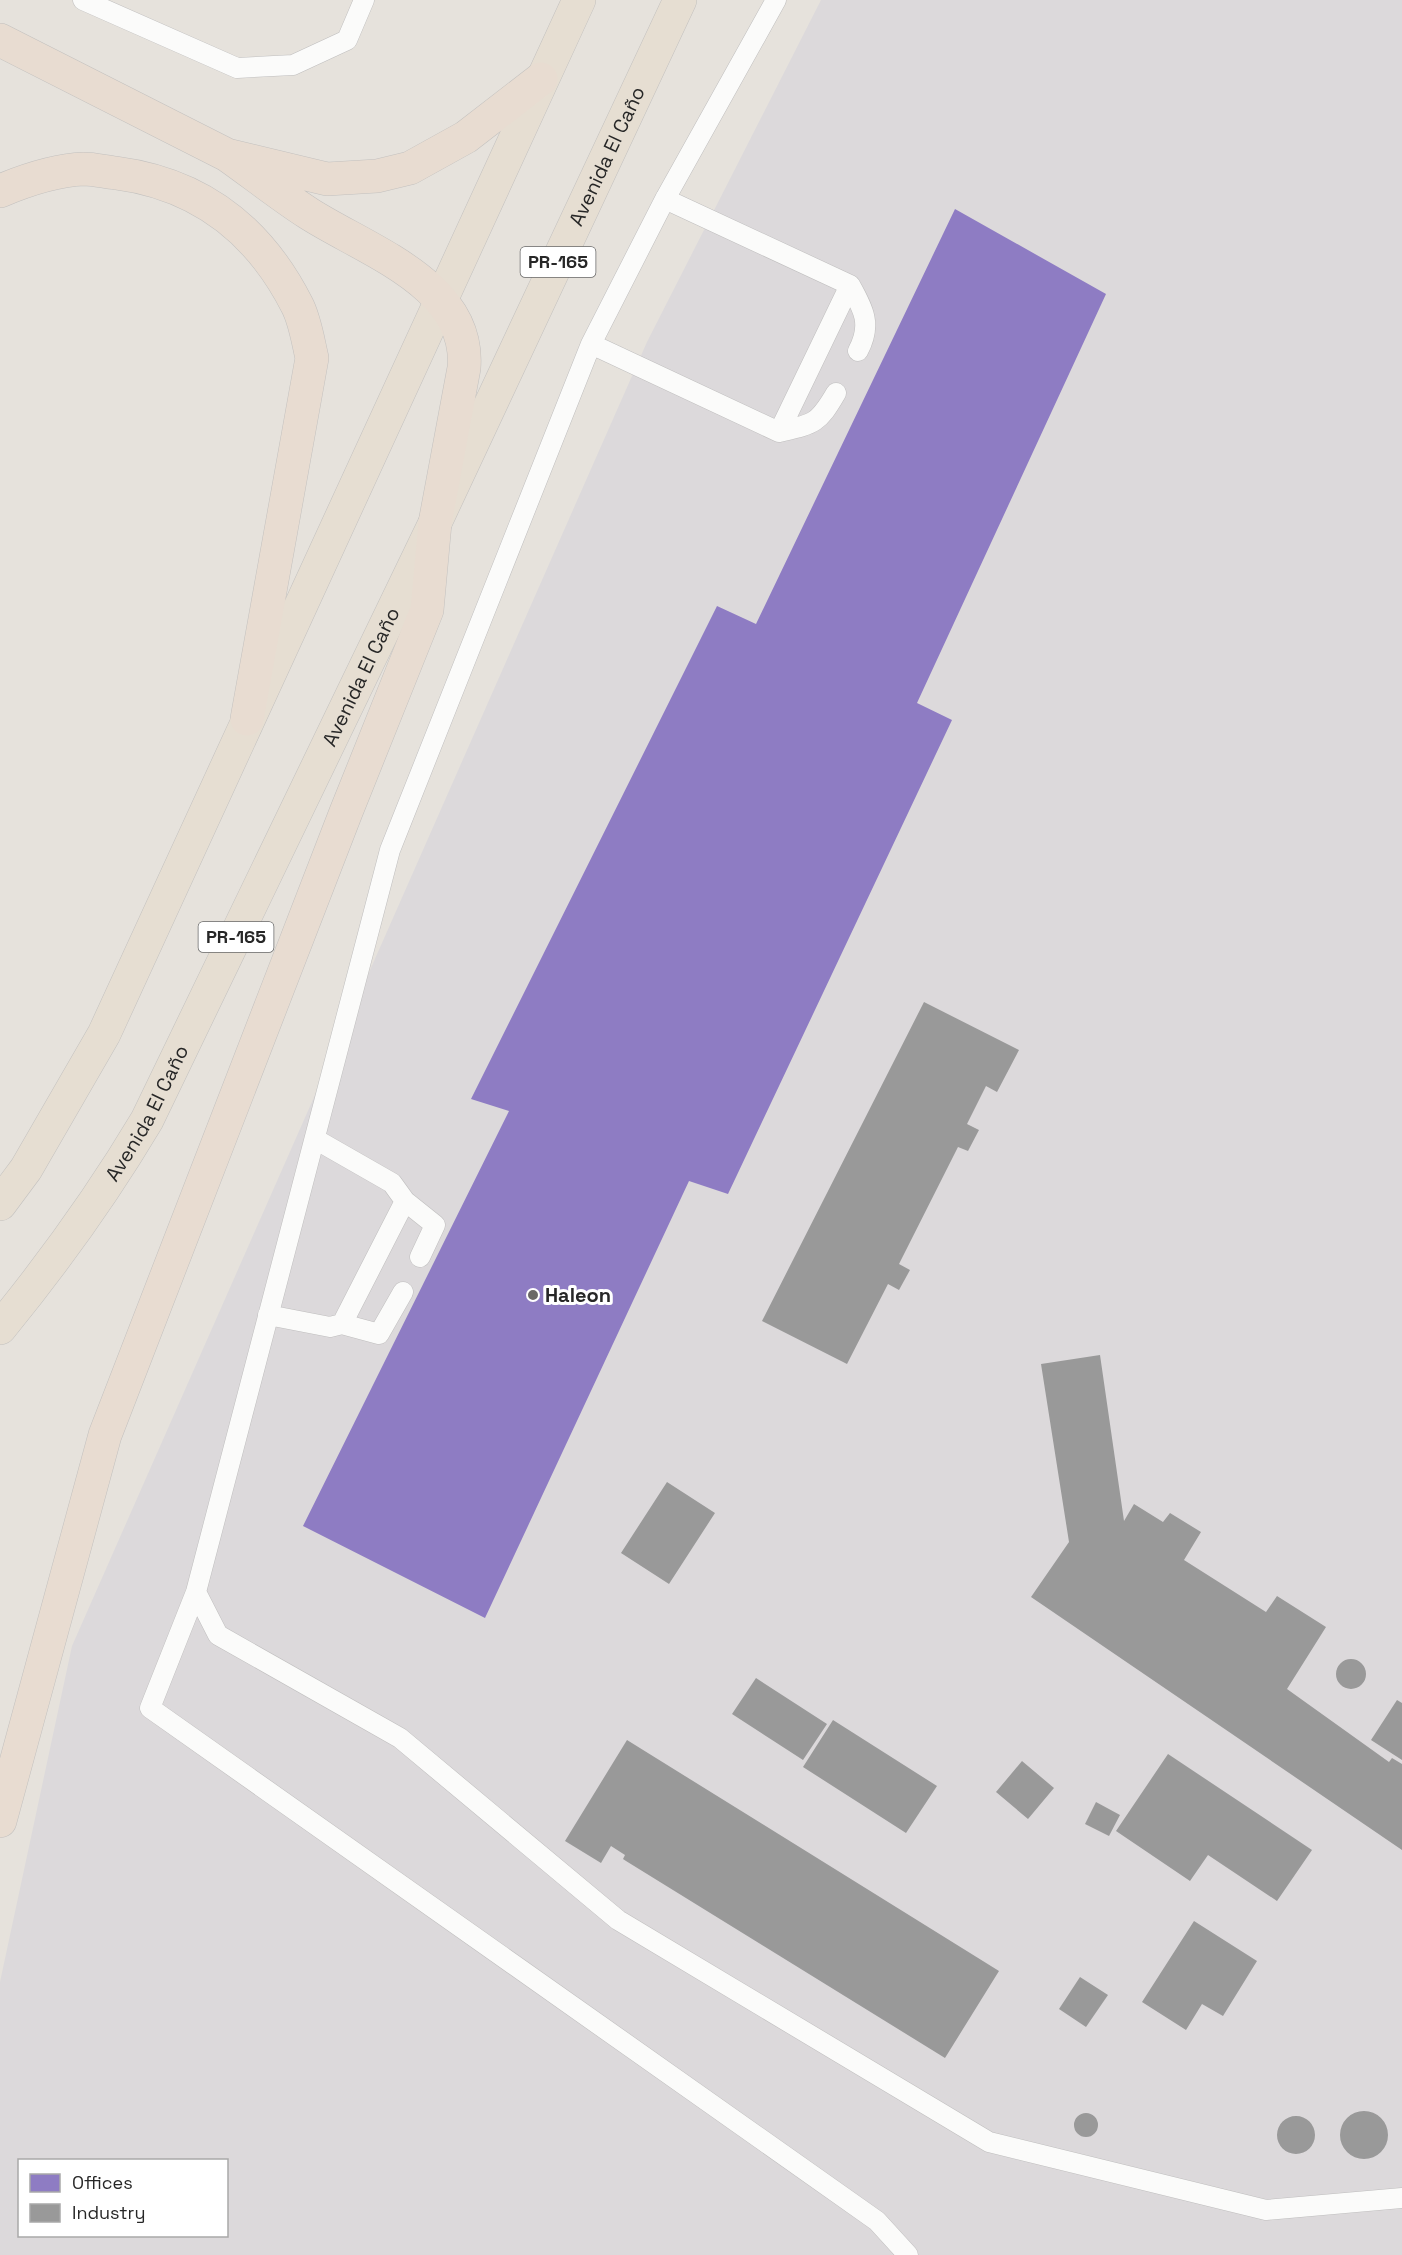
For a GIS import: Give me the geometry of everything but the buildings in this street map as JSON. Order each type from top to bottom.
[{"type":"highway","points":[[0,1204],[26,1168],[104,1034],[579,0]]},
{"type":"highway","name":"Avenida El Caño","points":[[0,1328],[54,1261],[108,1184],[147,1120],[435,523],[680,0]]},
{"type":"highway","points":[[0,40],[227,154],[308,213],[400,266],[419,280],[440,301],[464,343],[465,358],[435,523],[427,610],[337,834],[105,1435],[0,1821]]},
{"type":"highway","points":[[227,154],[327,179],[377,176],[410,168],[439,154],[466,137],[541,79]]},
{"type":"highway","points":[[0,191],[26,180],[84,169],[134,176],[178,187],[213,207],[242,228],[272,263],[298,307],[312,358],[247,719]]},
{"type":"lane","points":[[83,0],[237,68],[292,65],[347,40],[364,0]]},
{"type":"lane","points":[[776,0],[665,199],[591,344],[390,850],[196,1592],[150,1708],[877,2221],[908,2255]]},
{"type":"lane","points":[[665,199],[850,285],[864,310],[866,336],[858,351]]},
{"type":"lane","points":[[779,432],[850,285]]},
{"type":"lane","points":[[591,344],[779,432],[800,427],[821,418],[836,393]]},
{"type":"lane","points":[[315,1139],[392,1183],[405,1201],[435,1225],[420,1257]]},
{"type":"lane","points":[[342,1324],[405,1201]]},
{"type":"lane","points":[[268,1315],[330,1327],[342,1324],[379,1334],[403,1292]]},
{"type":"lane","points":[[196,1592],[218,1635],[400,1737],[618,1920],[989,2142],[1266,2210],[1402,2198]]},
{"type":"shaded area","points":[[821,0],[1402,0],[1402,2255],[0,2255],[0,1982],[72,1646],[647,342]]},
{"type":"place","name":"Haleon","points":[[533,1295]]}]
